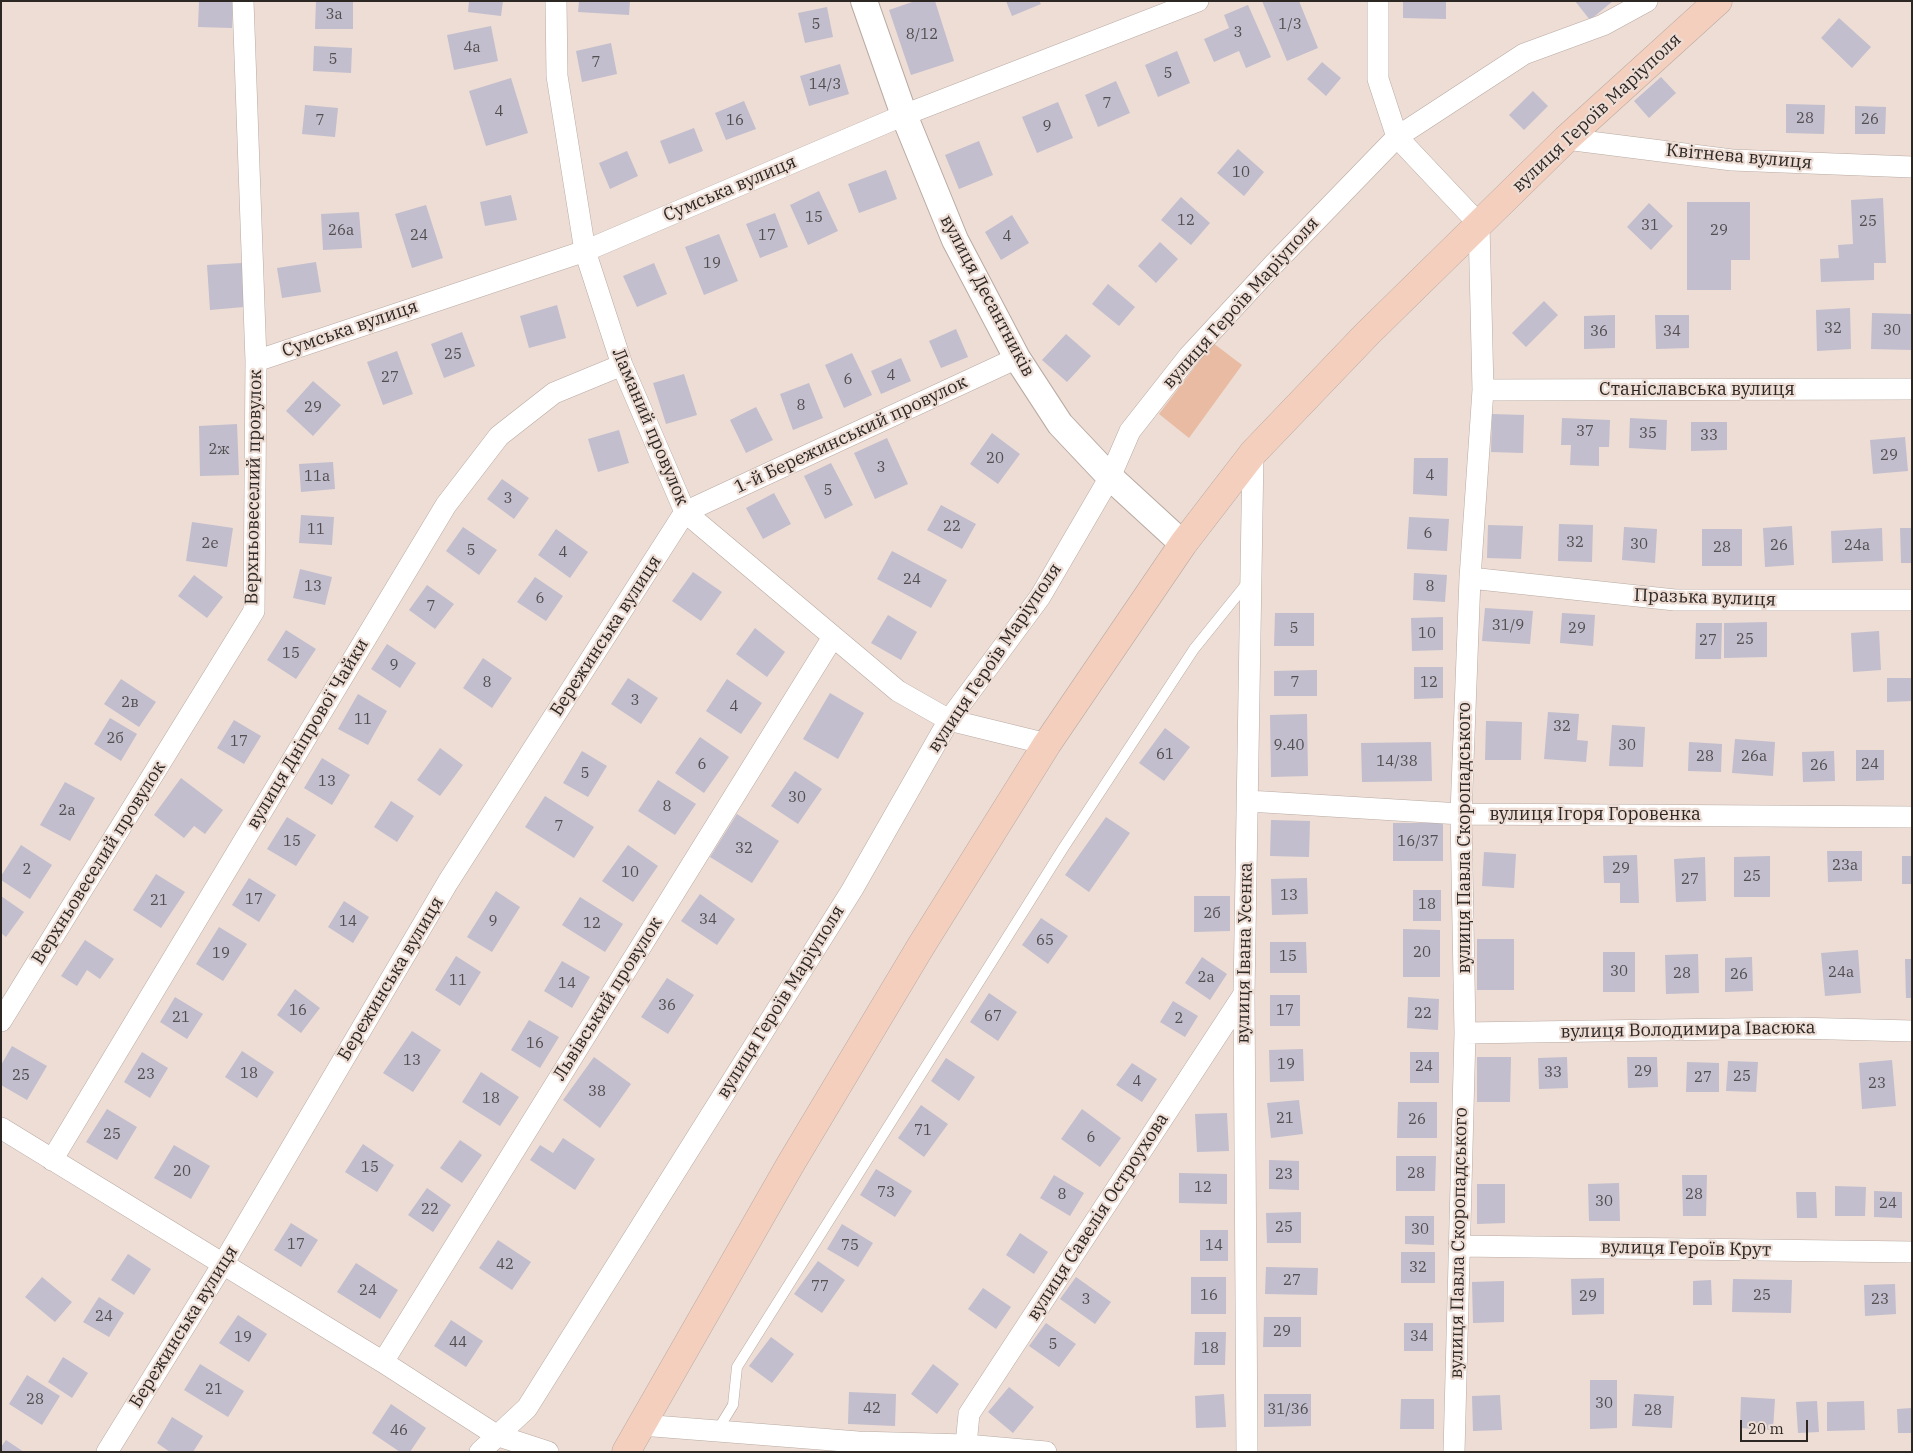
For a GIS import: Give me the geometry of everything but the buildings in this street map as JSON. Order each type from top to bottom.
[{"type":"main road","name":"вулиця Героїв Маріуполя","points":[[626,1452],[790,1165],[921,946],[1047,744],[1183,544],[1253,453],[1366,334],[1566,139],[1718,1]]},
{"type":"street","name":"Верхньовеселий провулок","points":[[1,1021],[254,611],[256,361],[242,1]]},
{"type":"street","name":"Ламаний провулок","points":[[556,1],[557,76],[584,251],[622,366],[685,512],[898,691],[949,720],[1047,744]]},
{"type":"street","name":"вулиця Десантників","points":[[864,1],[904,115],[954,240],[1017,358],[1060,424],[1110,477],[1183,544]]},
{"type":"street","name":"Сумська вулиця","points":[[256,361],[584,251],[904,115],[1198,1]]},
{"type":"street","points":[[1378,1],[1378,79],[1397,137],[1479,224]]},
{"type":"street","name":"вулиця Героїв Маріуполя","points":[[480,1452],[527,1408],[852,890],[949,720],[1040,597],[1110,477],[1130,431],[1189,356],[1273,265],[1397,137],[1524,54],[1603,25],[1647,1]]},
{"type":"street","name":"Квітнева вулиця","points":[[1566,139],[1732,160],[1912,167]]},
{"type":"street","name":"вулиця Павла Скоропадського","points":[[1454,1452],[1465,1033],[1461,814],[1470,578],[1483,390],[1479,224]]},
{"type":"street","name":"1-й Бережинський провулок","points":[[685,512],[1017,358]]},
{"type":"street","name":"вулиця Дніпрової Чайки","points":[[52,1160],[446,505],[499,436],[554,393],[622,366]]},
{"type":"street","name":"Станіславська вулиця","points":[[1483,390],[1912,389]]},
{"type":"street","name":"вулиця Івана Усенка","points":[[1248,1452],[1244,994],[1253,453]]},
{"type":"street","name":"Бережинська вулиця","points":[[107,1452],[223,1264],[448,882],[685,512]]},
{"type":"street","name":"Празька вулиця","points":[[1470,578],[1675,600],[1912,600]]},
{"type":"street","name":"Львівський провулок","points":[[383,1362],[833,637]]},
{"type":"street","name":"вулиця Ігоря Горовенка","points":[[1248,801],[1461,814],[1912,817]]},
{"type":"street","name":"вулиця Савелія Остроухова","points":[[966,1445],[969,1414],[1244,994]]},
{"type":"street","name":"вулиця Володимира Івасюка","points":[[1465,1033],[1795,1028],[1912,1031]]},
{"type":"street","points":[[1,1128],[383,1362],[496,1435],[548,1452]]},
{"type":"street","name":"вулиця Героїв Крут","points":[[1459,1246],[1912,1252]]},
{"type":"street","points":[[641,1425],[717,1431],[858,1447],[966,1445],[1046,1452]]},
{"type":"lane","points":[[717,1431],[733,1405],[737,1367],[1062,850],[1194,649],[1251,577]]},
{"type":"shaded area","points":[[1213,343],[1242,365],[1189,438],[1159,414]]}]
